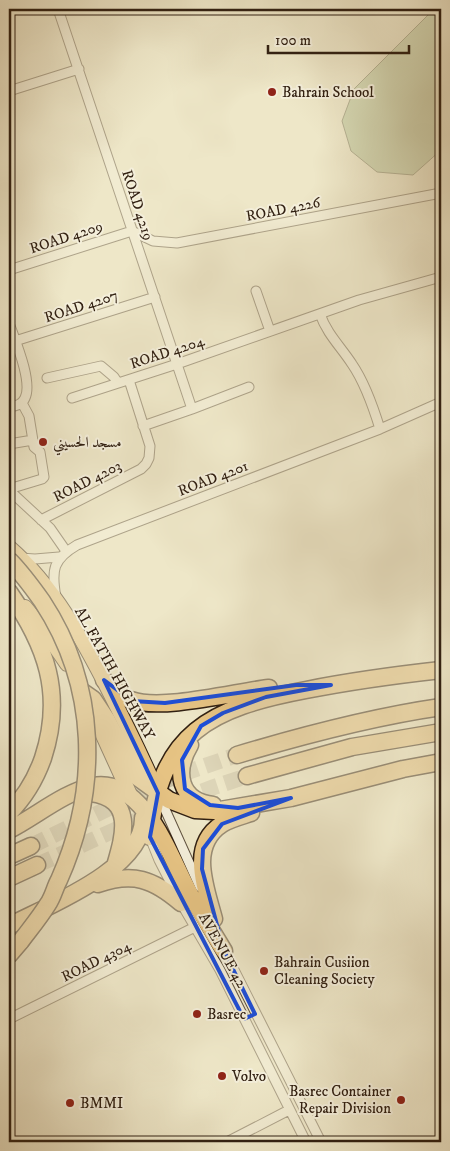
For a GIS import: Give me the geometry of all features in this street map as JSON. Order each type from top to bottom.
[{"type":"highway","points":[[9,955],[49,903],[73,846],[84,799],[87,737],[82,694],[66,646],[47,610],[15,559]]},
{"type":"highway","points":[[9,591],[38,641],[51,681],[52,705],[52,724],[39,769],[27,790],[9,813]]},
{"type":"highway","points":[[150,782],[162,777],[172,756],[185,740],[201,726],[223,713],[266,697],[331,685],[441,670]]},
{"type":"highway","points":[[104,680],[122,696],[132,701],[149,703],[192,700],[296,685],[331,685]]},
{"type":"highway","points":[[83,692],[92,699],[107,720],[134,773],[150,782],[169,800],[195,810],[214,811],[291,798],[394,771],[441,762]]},
{"type":"highway","points":[[236,755],[343,725],[441,707]]},
{"type":"highway","points":[[201,726],[182,760],[180,777],[185,789],[189,795],[210,805],[238,808]]},
{"type":"highway","points":[[247,776],[352,746],[441,732]]},
{"type":"highway","points":[[9,926],[106,875],[128,854],[137,842],[147,822],[150,782]]},
{"type":"highway","points":[[9,830],[76,792],[94,786],[118,790],[130,796],[224,951]]},
{"type":"highway","points":[[76,792],[107,797],[120,810],[124,827],[123,838],[114,868]]},
{"type":"highway","points":[[214,919],[202,869],[201,858],[206,842],[222,824],[291,798]]},
{"type":"highway","points":[[9,856],[31,846]]},
{"type":"highway","points":[[9,878],[37,865]]},
{"type":"highway","points":[[72,893],[114,879],[127,877],[151,882],[166,890],[181,903]]},
{"type":"main road","name":"AL FATIH HIGHWAY","points":[[9,547],[15,559],[56,600],[80,637],[104,680],[150,782]]},
{"type":"main road","points":[[9,591],[28,611],[62,655],[83,692],[130,796]]},
{"type":"street","name":"ROAD 4219","points":[[58,9],[192,410]]},
{"type":"street","points":[[9,91],[79,69]]},
{"type":"street","name":"ROAD 4226","points":[[132,231],[153,241],[177,243],[441,192]]},
{"type":"street","name":"ROAD 4209","points":[[9,270],[132,231]]},
{"type":"street","name":"ROAD 4204","points":[[72,398],[177,364],[359,300],[441,277]]},
{"type":"street","points":[[256,291],[270,331]]},
{"type":"street","name":"ROAD 4207","points":[[16,341],[155,297]]},
{"type":"street","points":[[320,314],[325,327],[363,383],[374,408],[380,429],[441,402]]},
{"type":"street","points":[[9,323],[27,382],[27,393],[22,403],[9,407]]},
{"type":"street","points":[[47,378],[101,366],[118,383]]},
{"type":"street","name":"ROAD 4203","points":[[41,520],[119,481],[146,464],[150,446],[129,380]]},
{"type":"street","points":[[143,426],[192,410],[249,387]]},
{"type":"street","points":[[22,403],[29,416],[34,447],[40,452],[44,477],[9,490],[54,533],[63,554],[54,572],[56,600]]},
{"type":"street","name":"ROAD 4201","points":[[15,559],[34,559],[63,554],[102,534],[380,429]]},
{"type":"street","points":[[9,444],[33,440]]},
{"type":"street","name":"AL FATIH HIGHWAY","points":[[150,782],[172,827]]},
{"type":"street","name":"AVENUE 42","points":[[147,822],[181,903],[220,970],[306,1142]]},
{"type":"street","name":"AVENUE 42","points":[[172,827],[214,919],[224,951],[321,1142]]},
{"type":"street","name":"ROAD 4304","points":[[9,1019],[195,927]]},
{"type":"street","points":[[244,1019],[255,1014]]},
{"type":"street","points":[[227,1142],[289,1110]]},
{"type":"street","points":[[312,1125],[328,1142]]},
{"type":"highlighted area","points":[[104,680],[132,701],[165,703],[296,685],[331,685],[266,697],[223,713],[201,726],[182,760],[185,789],[210,805],[238,808],[291,798],[222,824],[203,849],[202,869],[224,951],[255,1014],[244,1019],[150,837],[158,793]]},
{"type":"green space","points":[[434,9],[441,9],[441,150],[413,175],[377,172],[351,151],[342,121],[354,89]]},
{"type":"tunnel","points":[[31,846],[173,777],[237,755]]},
{"type":"tunnel","points":[[180,800],[247,776]]},
{"type":"tunnel","points":[[37,865],[153,813]]},
{"type":"place","name":"Bahrain School","points":[[272,92]]},
{"type":"place","name":"مسجد الحسيني","points":[[43,442]]},
{"type":"place","name":"Bahrain Cusiion Cleaning Society","points":[[264,971]]},
{"type":"place","name":"Basrec","points":[[197,1014]]},
{"type":"place","name":"Volvo","points":[[222,1076]]},
{"type":"place","name":"Basrec Container Repair Division","points":[[401,1100]]},
{"type":"place","name":"BMMI","points":[[70,1103]]}]
